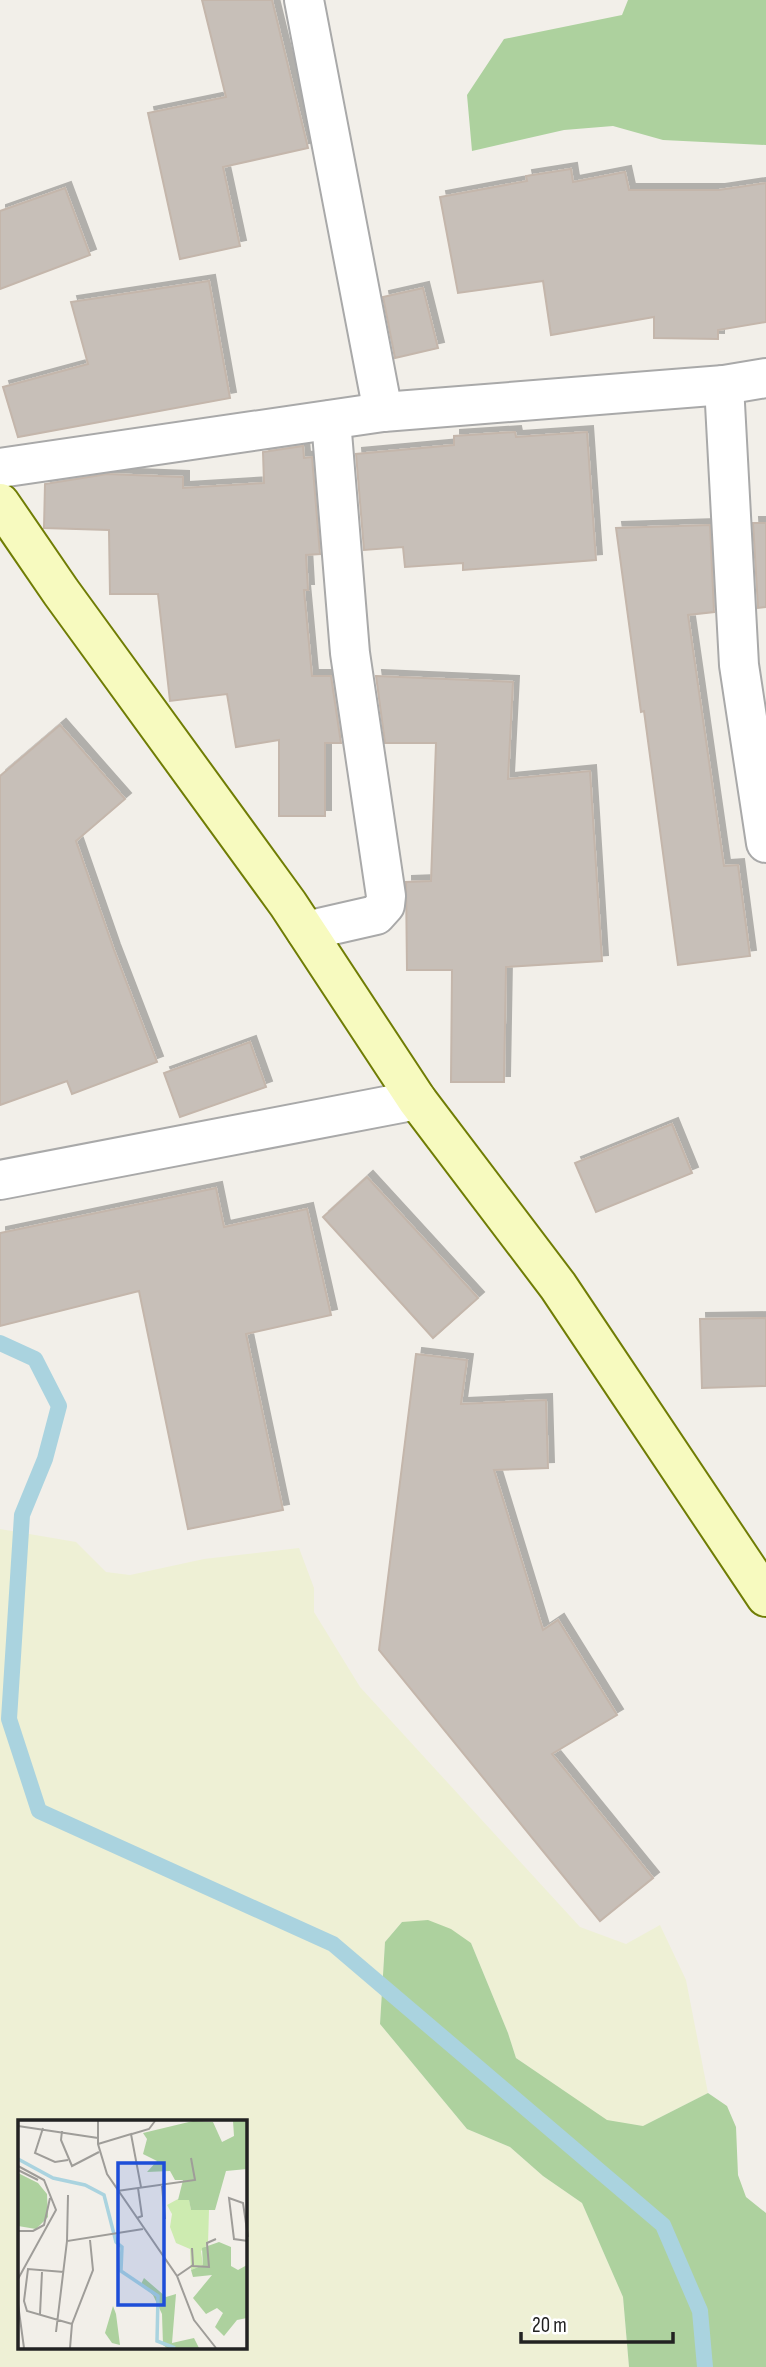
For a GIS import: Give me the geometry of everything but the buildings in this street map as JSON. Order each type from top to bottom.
[{"type":"street","points":[[304,0],[383,412]]},
{"type":"street","points":[[0,468],[383,412],[724,385],[766,378]]},
{"type":"street","points":[[724,385],[739,665],[766,843]]},
{"type":"street","points":[[306,932],[376,915],[385,905],[386,896],[350,653],[331,420]]},
{"type":"street","points":[[0,503],[306,932],[417,1100],[558,1286],[766,1597]]},
{"type":"street","points":[[0,1180],[417,1100]]},
{"type":"green space","points":[[628,0],[766,0],[766,145],[663,140],[613,126],[564,130],[472,151],[467,95],[504,39],[622,15]]},
{"type":"green space","points":[[0,1529],[76,1542],[106,1572],[130,1575],[204,1559],[299,1548],[314,1588],[314,1612],[360,1687],[580,1927],[626,1944],[660,1925],[686,1980],[708,2093],[643,2126],[607,2121],[516,2058],[471,1943],[402,1922],[385,1942],[380,2024],[467,2129],[510,2147],[543,2176],[582,2203],[623,2297],[629,2367],[0,2367]]},
{"type":"green space","points":[[428,1920],[451,1929],[471,1943],[516,2058],[607,2120],[643,2126],[708,2093],[727,2106],[736,2127],[738,2175],[746,2197],[766,2213],[766,2367],[629,2367],[623,2297],[582,2203],[543,2176],[510,2147],[467,2129],[380,2024],[385,1942],[402,1922]]},
{"type":"waterway","points":[[0,1343],[35,1359],[59,1406],[45,1459],[22,1515],[9,1719],[39,1811],[333,1944],[663,2225],[700,2311],[705,2367]]}]
